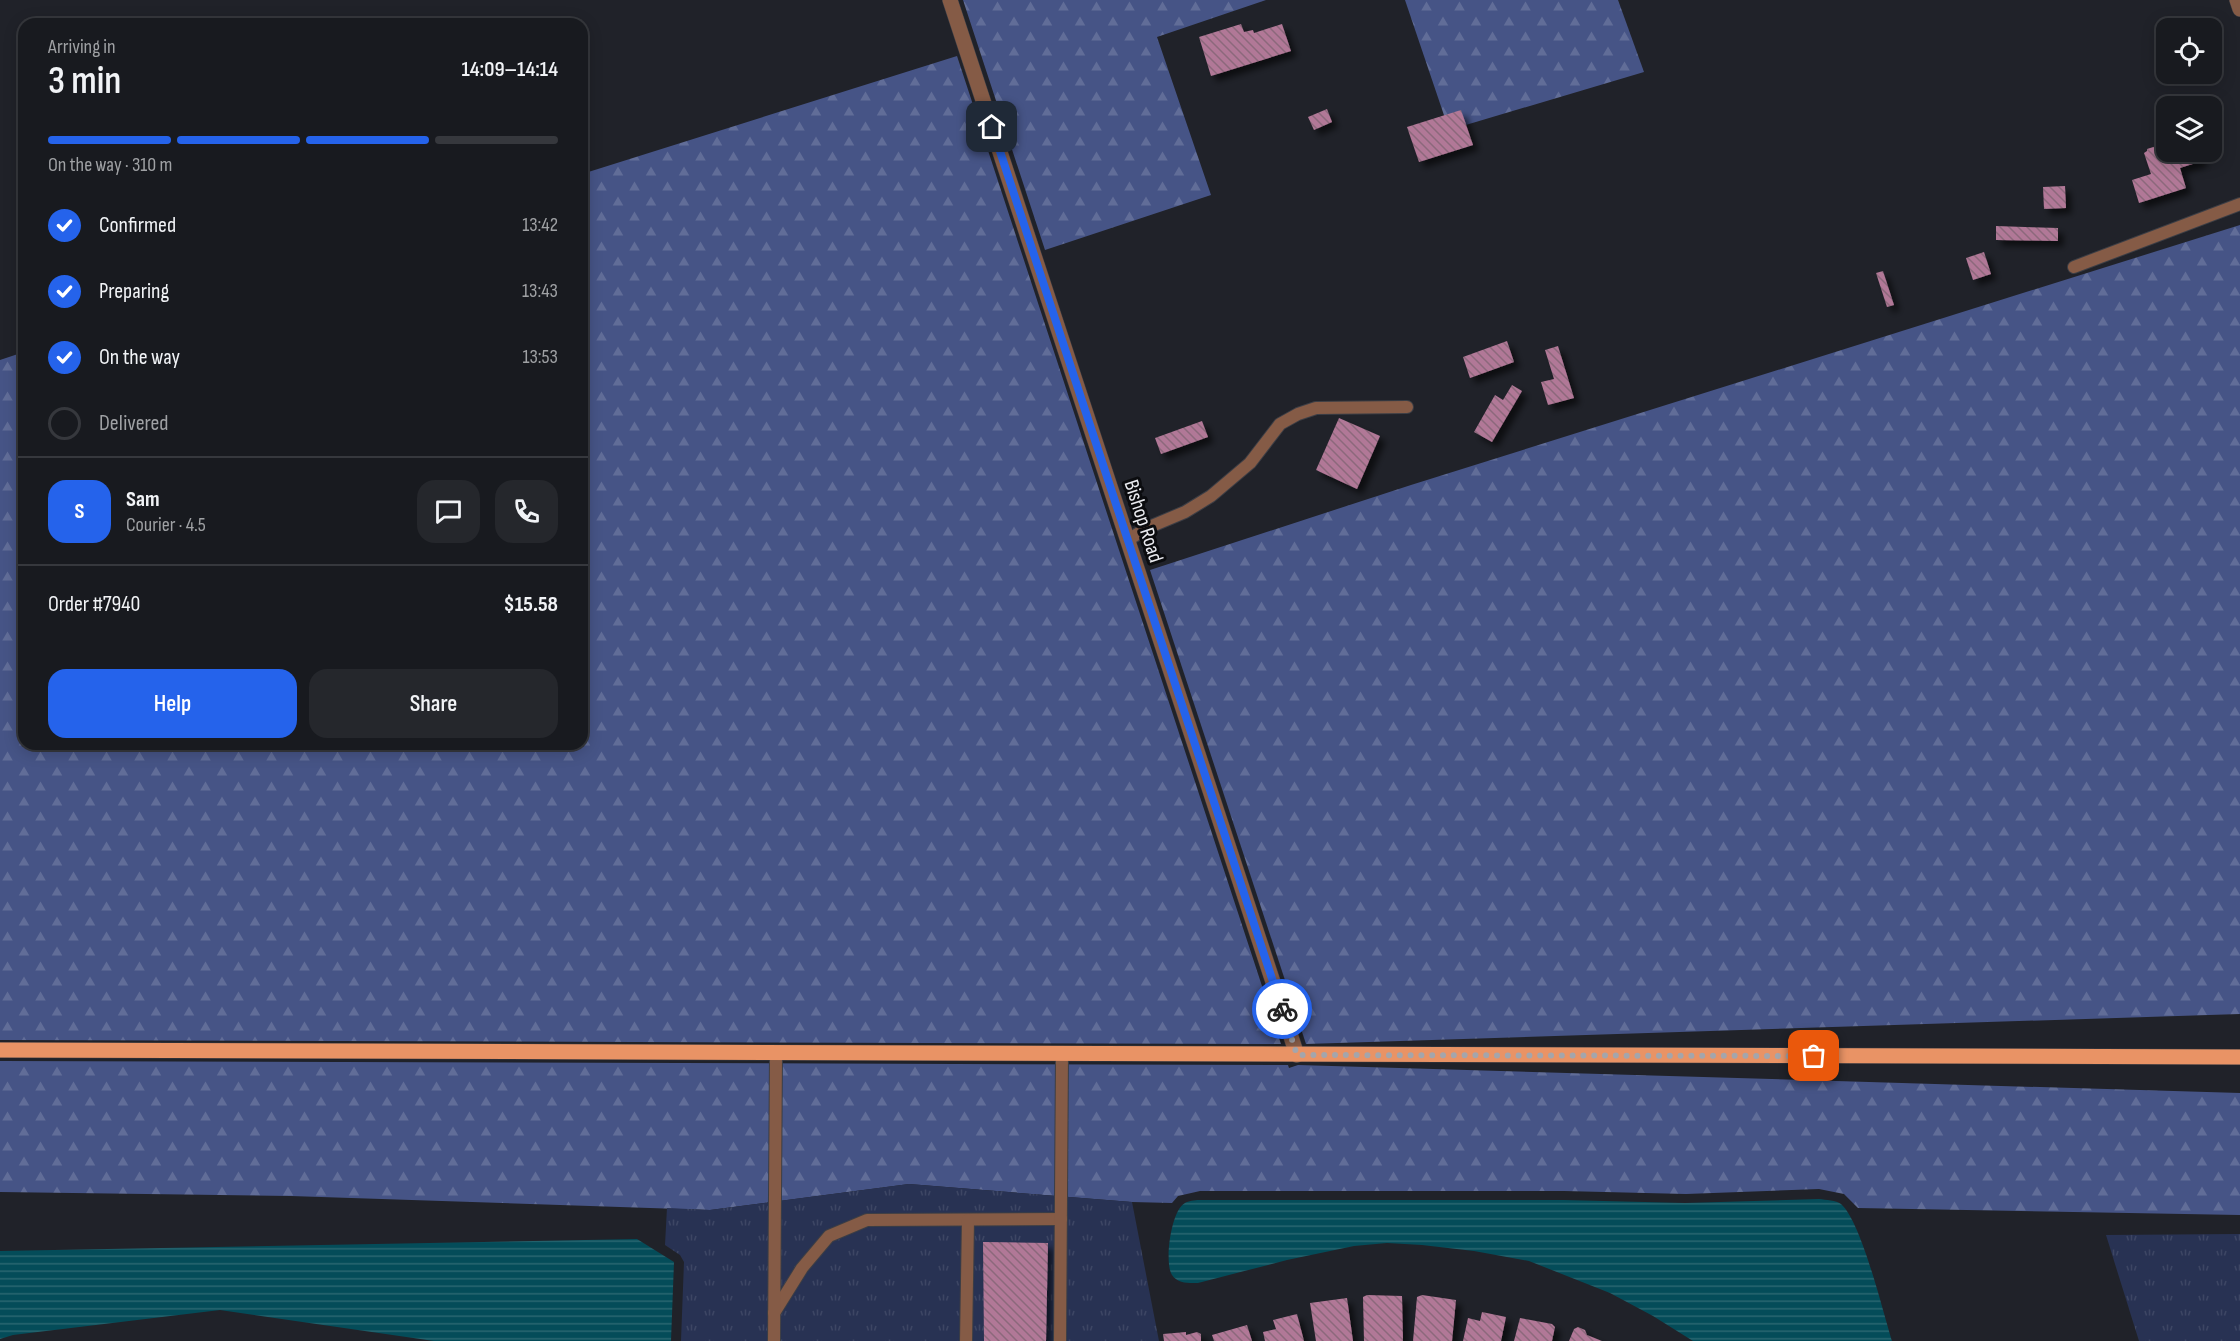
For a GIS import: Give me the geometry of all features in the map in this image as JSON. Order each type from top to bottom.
[{"type":"main road","points":[[0,1050],[2240,1057]]},
{"type":"street","name":"Bishop Road","points":[[950,0],[1297,1055]]},
{"type":"street","points":[[2237,0],[2240,9]]},
{"type":"lane","points":[[2074,267],[2240,204]]},
{"type":"lane","points":[[1128,540],[1146,528],[1185,512],[1211,496],[1250,463],[1280,424],[1298,414],[1317,408],[1407,407]]},
{"type":"lane","points":[[774,1341],[776,1053]]},
{"type":"lane","points":[[1060,1341],[1062,1054]]},
{"type":"lane","points":[[774,1313],[802,1268],[830,1236],[867,1220],[1061,1219]]},
{"type":"lane","points":[[966,1341],[968,1220]]},
{"type":"green space","points":[[963,0],[1266,0],[1157,37],[1211,195],[1045,250]]},
{"type":"green space","points":[[1405,0],[1618,0],[1644,72],[1449,130]]},
{"type":"green space","points":[[957,56],[1281,1044],[0,1040],[0,360],[18,354],[18,750],[588,750],[588,172]]},
{"type":"green space","points":[[2240,225],[2240,1014],[1306,1044],[1150,570],[1411,485]]},
{"type":"green space","points":[[0,1061],[1288,1065],[1289,1068],[1298,1065],[2240,1093],[2240,1215],[1858,1208],[1844,1194],[1819,1189],[1686,1194],[1564,1191],[1200,1191],[1178,1196],[1172,1203],[1132,1202],[909,1184],[710,1210],[291,1196],[0,1192]]},
{"type":"green space","points":[[909,1184],[1132,1202],[1159,1341],[681,1341],[684,1262],[680,1255],[665,1245],[667,1208],[710,1210]]},
{"type":"green space","points":[[2240,1234],[2240,1341],[2139,1341],[2106,1235]]},
{"type":"shaded area","points":[[1819,1199],[1841,1204],[1849,1214],[1864,1247],[1892,1341],[1693,1341],[1610,1293],[1529,1261],[1422,1245],[1387,1243],[1354,1246],[1287,1260],[1198,1283],[1184,1282],[1174,1278],[1169,1260],[1170,1237],[1176,1216],[1185,1203],[1196,1200],[1563,1200],[1685,1203]]},
{"type":"shaded area","points":[[637,1239],[674,1262],[671,1341],[434,1341],[220,1310],[13,1335],[0,1339],[0,1251]]},
{"type":"building","points":[[1241,24],[1244,32],[1253,30],[1254,33],[1282,24],[1291,51],[1211,76],[1199,37]]},
{"type":"building","points":[[1327,109],[1332,122],[1314,130],[1308,117]]},
{"type":"building","points":[[1461,110],[1473,145],[1419,162],[1407,127]]},
{"type":"building","points":[[2156,146],[2156,162],[2199,162],[2180,168],[2186,188],[2139,203],[2132,180],[2151,174],[2144,153],[2147,149]]},
{"type":"building","points":[[2065,186],[2066,208],[2044,209],[2043,187]]},
{"type":"building","points":[[1996,226],[2058,228],[2058,241],[1996,240]]},
{"type":"building","points":[[1984,252],[1991,274],[1973,280],[1966,258]]},
{"type":"building","points":[[1883,271],[1894,305],[1887,307],[1876,273]]},
{"type":"building","points":[[1507,341],[1514,362],[1470,378],[1463,357]]},
{"type":"building","points":[[1558,346],[1574,398],[1548,405],[1541,382],[1554,379],[1545,350]]},
{"type":"building","points":[[1512,385],[1522,391],[1492,442],[1474,432],[1495,395],[1503,400]]},
{"type":"building","points":[[1339,418],[1380,436],[1357,489],[1316,470]]},
{"type":"building","points":[[1202,421],[1208,437],[1161,454],[1155,438]]},
{"type":"building","points":[[983,1242],[1048,1243],[1046,1341],[984,1341]]},
{"type":"building","points":[[1367,1295],[1402,1296],[1403,1341],[1364,1341],[1363,1297]]},
{"type":"building","points":[[1422,1295],[1456,1300],[1452,1341],[1413,1341],[1417,1297]]},
{"type":"building","points":[[1347,1298],[1353,1341],[1316,1341],[1310,1303]]},
{"type":"building","points":[[1482,1312],[1506,1317],[1501,1341],[1463,1341],[1468,1318],[1480,1321]]},
{"type":"building","points":[[1297,1314],[1304,1341],[1265,1341],[1263,1332],[1276,1329],[1273,1320]]},
{"type":"building","points":[[1520,1318],[1552,1324],[1555,1327],[1552,1341],[1514,1341]]},
{"type":"building","points":[[1247,1325],[1252,1341],[1214,1341],[1212,1335]]},
{"type":"building","points":[[1578,1327],[1585,1330],[1587,1335],[1602,1341],[1569,1341],[1574,1329]]},
{"type":"building","points":[[1186,1332],[1186,1335],[1197,1332],[1201,1334],[1201,1341],[1164,1341],[1163,1334]]},
{"type":"way so far","points":[[1282,1009],[1297,1055],[1814,1056]]},
{"type":"route","points":[[992,127],[1282,1009]]}]
